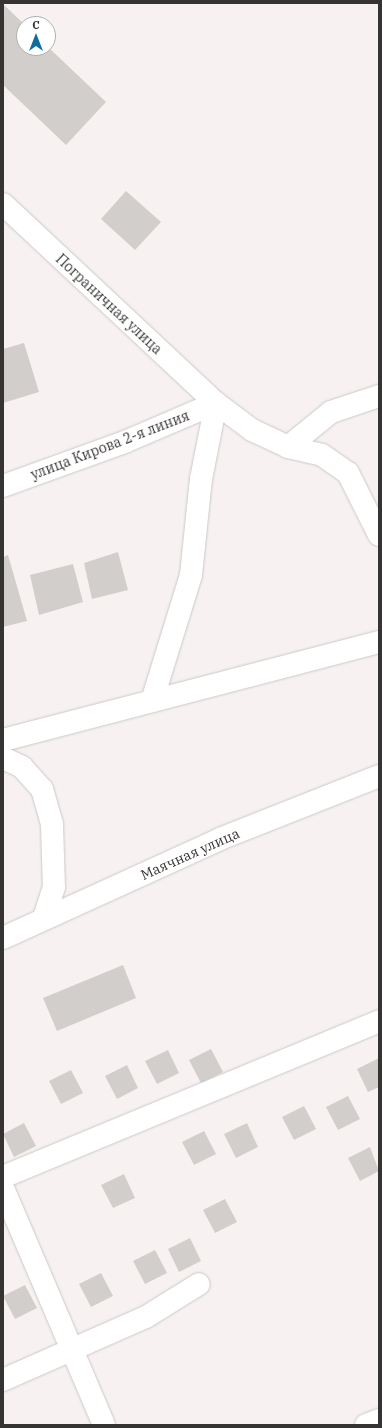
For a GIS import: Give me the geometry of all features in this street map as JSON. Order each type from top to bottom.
[{"type":"street","name":"Пограничная улица","points":[[6,212],[216,403],[252,430],[288,446],[322,455],[348,472],[379,535]]},
{"type":"street","points":[[288,446],[331,412],[379,396]]},
{"type":"street","name":"улица Кирова 2-я линия","points":[[3,486],[127,441],[216,403]]},
{"type":"street","points":[[152,701],[190,575],[201,479],[216,403]]},
{"type":"street","points":[[3,740],[379,642]]},
{"type":"street","points":[[3,758],[22,767],[42,789],[52,825],[54,887],[44,918]]},
{"type":"street","name":"Маячная улица","points":[[3,938],[220,839],[379,776]]},
{"type":"street","points":[[3,1177],[379,1021]]},
{"type":"street","points":[[3,1188],[104,1425]]},
{"type":"street","points":[[3,1380],[146,1317],[199,1284]]},
{"type":"street","points":[[366,1425],[379,1420]]},
{"type":"building","points":[[3,4],[16,16],[16,56],[56,56],[56,55],[106,102],[66,145],[3,85]]},
{"type":"building","points":[[126,191],[161,222],[135,250],[101,219]]},
{"type":"building","points":[[24,343],[39,392],[3,403],[3,349]]},
{"type":"building","points":[[118,552],[128,590],[92,599],[84,563]]},
{"type":"building","points":[[8,555],[27,621],[3,627],[3,557]]},
{"type":"building","points":[[73,564],[83,602],[39,615],[30,575]]},
{"type":"building","points":[[123,965],[136,998],[57,1031],[43,998]]},
{"type":"building","points":[[211,1049],[223,1072],[201,1083],[189,1060]]},
{"type":"building","points":[[168,1050],[179,1073],[157,1084],[145,1061]]},
{"type":"building","points":[[379,1058],[379,1087],[368,1092],[357,1069]]},
{"type":"building","points":[[127,1065],[138,1088],[117,1099],[105,1076]]},
{"type":"building","points":[[71,1070],[83,1093],[61,1104],[49,1081]]},
{"type":"building","points":[[348,1096],[360,1119],[338,1130],[326,1107]]},
{"type":"building","points":[[304,1106],[316,1129],[294,1140],[282,1117]]},
{"type":"building","points":[[24,1123],[36,1146],[14,1157],[3,1134]]},
{"type":"building","points":[[247,1123],[258,1147],[236,1158],[224,1134]]},
{"type":"building","points":[[204,1131],[216,1154],[194,1165],[182,1142]]},
{"type":"building","points":[[370,1147],[379,1171],[360,1181],[348,1158]]},
{"type":"building","points":[[124,1174],[135,1198],[113,1208],[101,1185]]},
{"type":"building","points":[[225,1199],[237,1222],[215,1233],[203,1210]]},
{"type":"building","points":[[190,1238],[201,1261],[179,1272],[168,1249]]},
{"type":"building","points":[[155,1250],[167,1273],[145,1284],[133,1261]]},
{"type":"building","points":[[101,1273],[113,1296],[91,1307],[79,1284]]},
{"type":"building","points":[[25,1285],[37,1308],[15,1319],[3,1296]]}]
